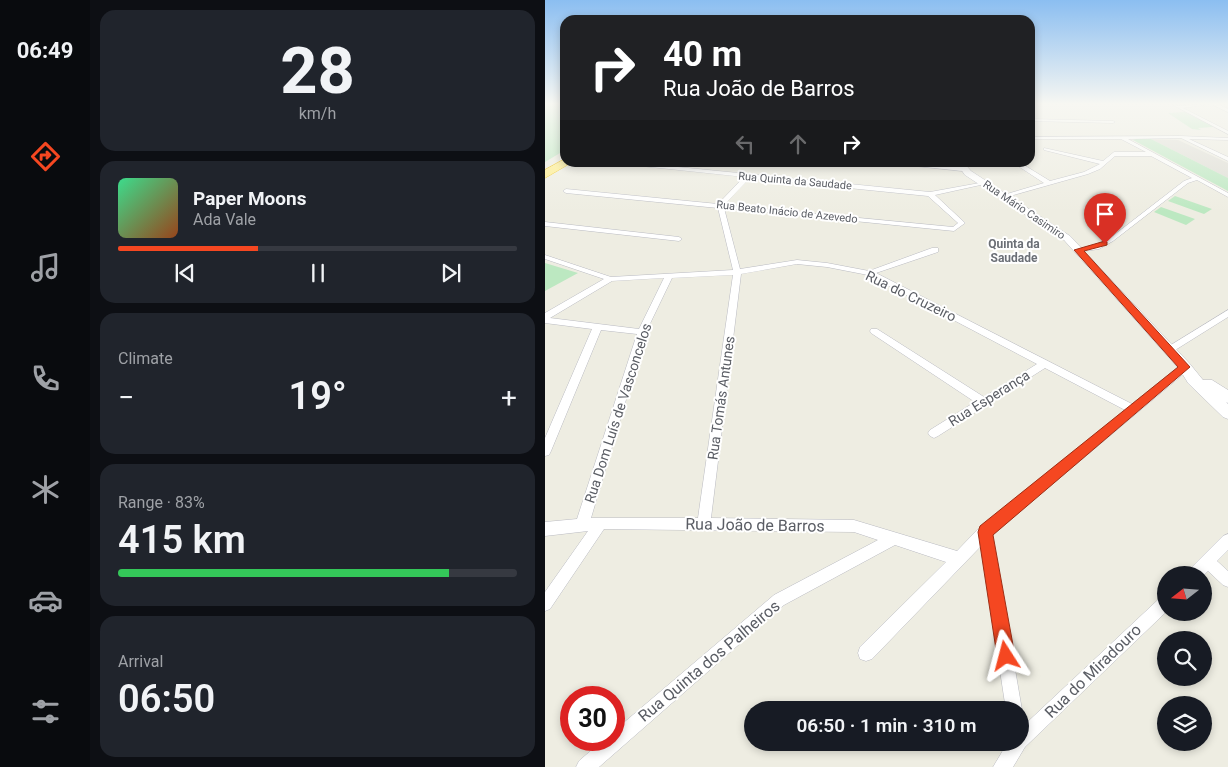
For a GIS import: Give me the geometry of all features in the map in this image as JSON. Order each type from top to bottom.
[{"type":"highway","points":[[545,166],[560,157]]},
{"type":"highway","points":[[545,175],[560,165]]},
{"type":"street","points":[[1127,140],[1228,195]]},
{"type":"street","points":[[1186,140],[1228,159]]},
{"type":"street","points":[[1216,140],[1228,144]]},
{"type":"street","points":[[1046,149],[1104,163]]},
{"type":"street","points":[[1003,196],[1087,173],[1104,163],[1114,154],[1153,154]]},
{"type":"street","name":"Rua Quinta da Saudade","points":[[656,167],[930,194],[983,183]]},
{"type":"street","name":"Rua Mário Casimiro","points":[[962,167],[983,183],[1062,234],[1185,367],[1193,379],[1228,413]]},
{"type":"street","points":[[1022,167],[1049,183]]},
{"type":"street","points":[[737,272],[720,205],[749,176]]},
{"type":"street","points":[[1078,250],[1096,247],[1108,242],[1187,182],[1198,178]]},
{"type":"street","name":"Rua Beato Inácio de Azevedo","points":[[566,190],[954,229],[962,223],[930,194]]},
{"type":"street","points":[[545,224],[679,239]]},
{"type":"street","points":[[870,273],[935,250]]},
{"type":"street","points":[[545,257],[610,278]]},
{"type":"street","name":"Rua do Cruzeiro","points":[[610,278],[737,272],[797,262],[827,264],[870,273],[1132,409]]},
{"type":"street","name":"Rua Tomás Antunes","points":[[704,524],[737,272]]},
{"type":"street","name":"Rua Dom Luís de Vasconcelos","points":[[582,525],[642,332],[669,276]]},
{"type":"street","points":[[545,318],[610,278]]},
{"type":"street","points":[[1169,350],[1228,313]]},
{"type":"street","points":[[545,318],[642,332]]},
{"type":"street","points":[[545,451],[598,326]]},
{"type":"street","points":[[874,331],[983,402]]},
{"type":"street","name":"Rua Esperança","points":[[934,433],[1045,364]]},
{"type":"street","points":[[866,653],[985,532],[1185,367],[1228,397]]},
{"type":"street","points":[[545,604],[601,523]]},
{"type":"street","name":"Rua João de Barros","points":[[545,528],[601,523],[854,526],[960,558]]},
{"type":"street","points":[[985,532],[1013,701]]},
{"type":"street","name":"Rua Quinta dos Palheiros","points":[[585,767],[779,600],[895,538]]},
{"type":"street","points":[[1204,566],[1228,541]]},
{"type":"street","points":[[1208,562],[1228,580]]},
{"type":"street","name":"Rua do Miradouro","points":[[1029,732],[1157,611]]},
{"type":"street","name":"Rua do Miradouro","points":[[1003,767],[1013,751]]},
{"type":"shaded area","points":[[1153,140],[1178,140],[1228,163],[1228,178]]},
{"type":"green space","points":[[545,140],[560,140],[560,153],[545,162]]},
{"type":"green space","points":[[1133,140],[1153,140],[1228,178],[1228,191]]},
{"type":"green space","points":[[1175,196],[1212,209],[1204,214],[1168,201]]},
{"type":"green space","points":[[1161,207],[1195,219],[1186,225],[1154,212]]},
{"type":"green space","points":[[545,263],[578,273],[545,291]]},
{"type":"district","name":"Quinta da Saudade","points":[[1014,251]]},
{"type":"route","points":[[1006,656],[985,532],[1185,367],[1078,250],[1105,244]]}]
